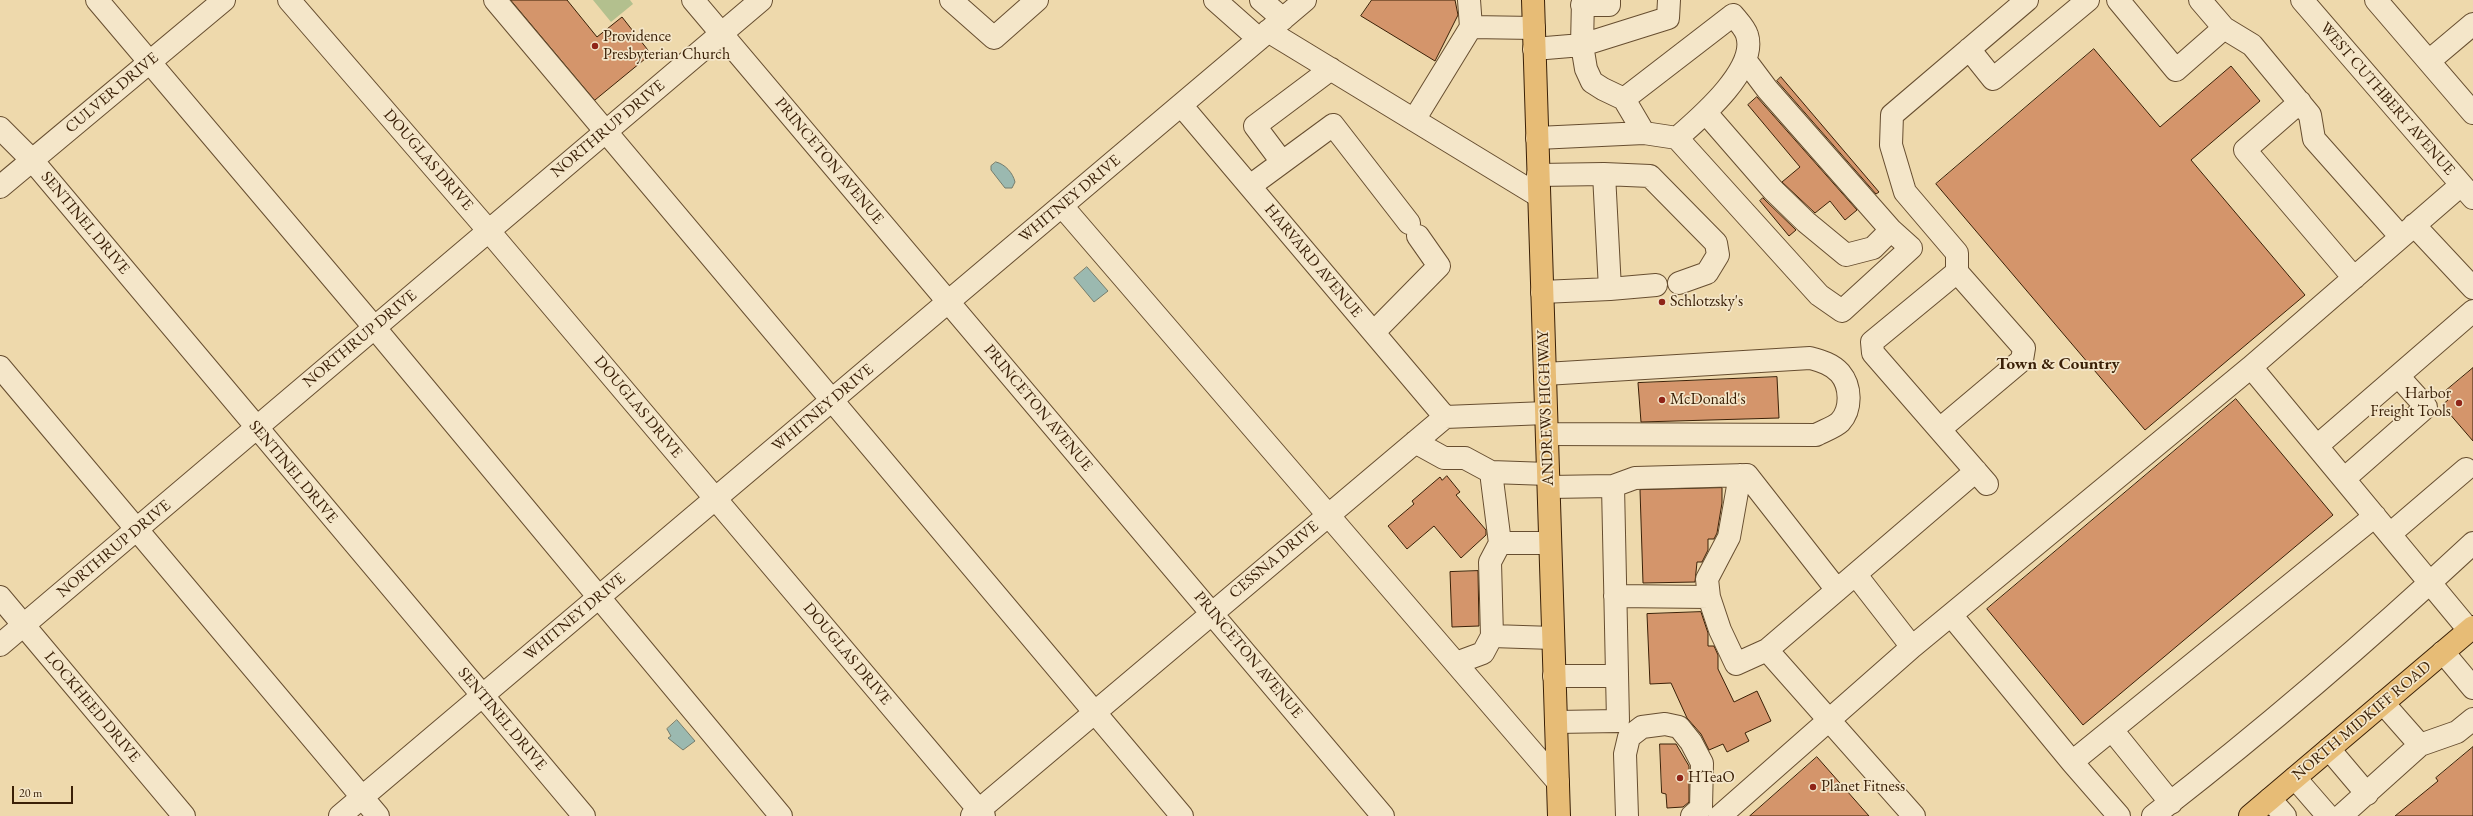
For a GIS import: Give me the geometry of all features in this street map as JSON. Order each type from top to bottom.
[{"type":"main road","name":"ANDREWS HIGHWAY","points":[[1533,0],[1559,816]]},
{"type":"main road","name":"NORTH MIDKIFF ROAD","points":[[2250,816],[2471,628]]},
{"type":"street","points":[[97,0],[374,327],[781,816]]},
{"type":"street","name":"CULVER DRIVE","points":[[0,186],[224,0]]},
{"type":"street","name":"DOUGLAS DRIVE","points":[[289,0],[488,230],[716,498],[978,814]]},
{"type":"street","points":[[495,0],[1182,816]]},
{"type":"street","name":"PRINCETON AVENUE","points":[[693,0],[1383,816]]},
{"type":"street","name":"NORTHRUP DRIVE","points":[[0,645],[761,0]]},
{"type":"street","points":[[951,0],[994,38],[1037,0]]},
{"type":"street","points":[[1215,0],[1270,30],[1414,120],[1539,185],[1604,174],[1650,176],[1716,243],[1718,254],[1707,273],[1679,283]]},
{"type":"street","points":[[1261,0],[1270,30]]},
{"type":"street","name":"WHITNEY DRIVE","points":[[340,816],[1305,0]]},
{"type":"street","points":[[1414,120],[1471,27],[1469,0]]},
{"type":"street","points":[[1609,0],[1609,5],[1583,2],[1582,45],[1586,69],[1592,82],[1624,99],[1644,133]]},
{"type":"street","points":[[1471,27],[1534,39],[1582,45],[1668,18],[1669,0]]},
{"type":"street","points":[[1940,428],[2022,360],[2024,348],[1957,272],[1957,253],[1905,192],[1891,145],[1892,115],[2027,0]]},
{"type":"street","points":[[1969,49],[1993,78],[2088,0]]},
{"type":"street","points":[[2118,0],[2176,70],[2224,28]]},
{"type":"street","points":[[2200,0],[2224,28],[2252,45],[2300,102],[2310,115],[2314,139],[2408,231],[2473,288]]},
{"type":"street","points":[[2376,0],[2473,113]]},
{"type":"street","name":"WEST CUTHBERT AVENUE","points":[[2314,4],[2467,191]]},
{"type":"street","points":[[1624,99],[1733,15],[1748,35],[1746,61],[1740,73],[1706,113],[1677,138]]},
{"type":"street","points":[[2429,61],[2473,24]]},
{"type":"street","points":[[1537,138],[1644,133],[1677,138],[1819,295],[1842,311],[1911,248],[1891,230],[1767,89],[1746,61]]},
{"type":"street","points":[[1282,162],[1255,126],[1331,69]]},
{"type":"street","points":[[2300,102],[2245,150],[2354,278]]},
{"type":"street","name":"HARVARD AVENUE","points":[[1181,105],[1445,417]]},
{"type":"street","points":[[1706,113],[1773,190],[1806,222],[1846,255],[1873,248],[1891,230]]},
{"type":"street","points":[[1250,186],[1333,125],[1439,266],[1374,332]]},
{"type":"street","name":"SENTINEL DRIVE","points":[[0,128],[32,160],[584,816]]},
{"type":"street","points":[[1604,174],[1610,289]]},
{"type":"street","points":[[1720,816],[1829,718],[1912,647],[2251,367],[2408,231],[2467,191]]},
{"type":"street","points":[[1062,206],[1558,782]]},
{"type":"street","points":[[1740,475],[1729,538],[1707,579],[1709,597],[1720,630],[1736,664],[1767,650],[1836,590],[1981,478],[1940,428],[1873,353],[1872,342],[1957,272]]},
{"type":"street","points":[[1542,292],[1656,285]]},
{"type":"street","points":[[2317,446],[2473,311]]},
{"type":"street","points":[[1445,417],[1546,424],[1816,435],[1840,423],[1849,408],[1847,387],[1840,373],[1826,362],[1810,358],[1545,374]]},
{"type":"street","points":[[0,367],[378,816]]},
{"type":"street","points":[[2251,367],[2430,583],[2471,628]]},
{"type":"street","points":[[2344,479],[2426,408],[2398,376]]},
{"type":"street","name":"CESSNA DRIVE","points":[[978,814],[1094,712],[1445,417]]},
{"type":"street","points":[[1415,442],[1444,458],[1465,458],[1491,472],[1548,480],[1613,486],[1635,478],[1747,475],[1836,590]]},
{"type":"street","points":[[2390,534],[2466,469]]},
{"type":"street","points":[[1456,663],[1483,653],[1492,636],[1490,562],[1500,543],[1491,472]]},
{"type":"street","points":[[1556,722],[1618,721],[1613,486]]},
{"type":"street","points":[[2072,762],[2375,516]]},
{"type":"street","points":[[1500,543],[1550,543]]},
{"type":"street","points":[[2153,816],[2171,803],[2430,583],[2473,543]]},
{"type":"street","points":[[1856,575],[1912,647]]},
{"type":"street","points":[[1615,596],[1709,597]]},
{"type":"street","name":"LOCKHEED DRIVE","points":[[0,598],[184,816]]},
{"type":"street","points":[[1951,615],[2072,762],[2119,816]]},
{"type":"street","points":[[1492,636],[1553,638]]},
{"type":"street","points":[[1767,650],[1829,718],[1914,816]]},
{"type":"street","points":[[2443,652],[2473,688]]},
{"type":"street","points":[[1554,676],[1617,676]]},
{"type":"street","points":[[2383,703],[2420,745]]},
{"type":"street","points":[[2341,816],[2420,745],[2457,732],[2473,719]]},
{"type":"street","points":[[1627,816],[1625,754],[1629,737],[1642,727],[1665,724],[1679,727],[1691,742],[1702,763],[1701,808],[1692,816]]},
{"type":"street","points":[[2112,730],[2171,803]]},
{"type":"street","points":[[2329,749],[2366,794]]},
{"type":"street","points":[[2295,778],[2328,816]]},
{"type":"street","points":[[2270,799],[2285,816]]},
{"type":"green space","points":[[593,0],[630,0],[633,4],[611,22]]},
{"type":"water","points":[[996,162],[1008,169],[1012,175],[1015,182],[1012,188],[1005,188],[991,170],[991,166]]},
{"type":"water","points":[[1087,267],[1108,291],[1094,302],[1074,278]]},
{"type":"water","points":[[677,720],[695,741],[683,750],[668,738],[671,736],[667,729]]},
{"type":"building","name":"Providence Presbyterian Church","points":[[511,0],[567,0],[597,37],[622,17],[651,54],[595,100]]},
{"type":"building","points":[[1372,0],[1455,0],[1458,15],[1435,61],[1361,16]]},
{"type":"building","points":[[2094,49],[2160,127],[2231,66],[2260,101],[2191,160],[2305,295],[2145,430],[1936,184]]},
{"type":"building","points":[[1781,77],[1879,192],[1876,194],[1777,81]]},
{"type":"building","points":[[1757,97],[1857,210],[1845,220],[1830,201],[1815,213],[1782,182],[1800,167],[1748,105]]},
{"type":"building","points":[[1763,198],[1796,230],[1789,236],[1760,201]]},
{"type":"building","name":"Harbor Freight Tools","points":[[2473,368],[2473,441],[2442,405],[2448,400],[2442,394]]},
{"type":"building","points":[[1777,377],[1779,418],[1641,422],[1638,383]]},
{"type":"building","points":[[2236,399],[2333,515],[2083,725],[1987,609]]},
{"type":"building","points":[[1447,476],[1460,492],[1456,495],[1486,530],[1486,535],[1461,558],[1434,526],[1407,549],[1388,526],[1414,504],[1412,501],[1440,477],[1442,480]]},
{"type":"building","points":[[1722,488],[1722,503],[1717,533],[1714,539],[1708,539],[1708,550],[1702,562],[1697,562],[1695,582],[1643,583],[1640,490]]},
{"type":"building","points":[[1478,571],[1479,626],[1452,627],[1450,572]]},
{"type":"building","points":[[1701,612],[1708,633],[1708,646],[1714,646],[1718,655],[1718,669],[1734,702],[1757,691],[1771,721],[1745,733],[1749,741],[1727,752],[1723,744],[1709,750],[1701,734],[1687,718],[1671,683],[1650,684],[1647,614]]},
{"type":"building","name":"HTeaO","points":[[1660,744],[1676,744],[1689,766],[1689,802],[1683,807],[1667,808],[1666,794],[1662,793]]},
{"type":"building","points":[[2473,747],[2473,816],[2395,816],[2438,781],[2436,778]]},
{"type":"building","name":"Planet Fitness","points":[[1817,757],[1869,816],[1750,816]]},
{"type":"place","name":"Providence Presbyterian Church","points":[[595,46]]},
{"type":"place","name":"Schlotzsky's","points":[[1662,302]]},
{"type":"place","name":"McDonald's","points":[[1662,400]]},
{"type":"place","name":"Harbor Freight Tools","points":[[2459,403]]},
{"type":"place","name":"HTeaO","points":[[1680,778]]},
{"type":"place","name":"Planet Fitness","points":[[1813,787]]},
{"type":"district","name":"Town & Country","points":[[2058,364]]}]
